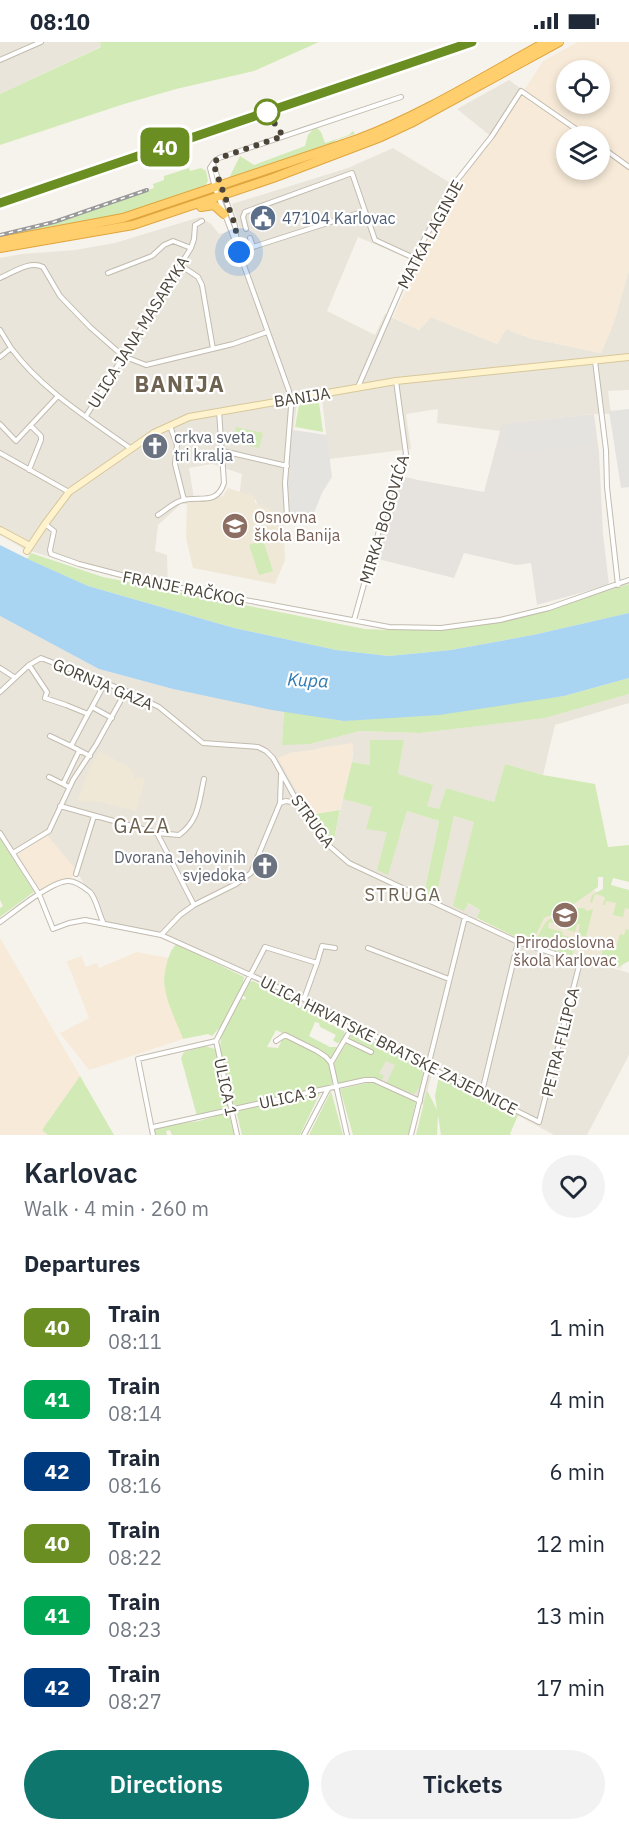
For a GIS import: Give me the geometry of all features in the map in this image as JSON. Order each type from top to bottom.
[{"type":"highway","points":[[0,248],[125,227],[185,208],[219,191],[379,131],[430,107],[546,42]]},
{"type":"highway","points":[[0,242],[123,218],[219,191],[381,137],[432,113],[559,42]]},
{"type":"highway","points":[[185,208],[191,210],[212,205],[224,214]]},
{"type":"main road","name":"BANIJA","points":[[0,530],[29,548],[69,492],[130,448],[189,417],[396,381],[629,357]]},
{"type":"street","points":[[0,60],[41,42]]},
{"type":"street","name":"MATKA LAGINJE","points":[[357,388],[414,258],[455,183],[492,136],[521,91],[572,126]]},
{"type":"street","points":[[237,246],[235,225],[210,171],[216,159],[401,97]]},
{"type":"street","points":[[610,153],[629,167]]},
{"type":"street","points":[[246,229],[243,218],[245,212],[352,173],[375,240],[414,258]]},
{"type":"street","points":[[219,191],[224,214],[291,399],[285,483],[287,516]]},
{"type":"street","points":[[239,252],[365,211]]},
{"type":"street","name":"ULICA JANA MASARYKA","points":[[86,416],[190,248],[194,239],[195,225],[202,221]]},
{"type":"street","points":[[250,238],[253,247]]},
{"type":"street","name":"ULICA JANA MASARYKA","points":[[108,273],[152,256],[164,245],[173,242],[190,248]]},
{"type":"street","points":[[0,278],[32,264],[40,265],[67,305],[123,356],[146,365],[213,349],[267,332]]},
{"type":"street","points":[[180,265],[198,277],[202,285],[213,349]]},
{"type":"street","name":"ULICA JANA MASARYKA","points":[[0,330],[11,348],[58,396],[130,448]]},
{"type":"street","points":[[0,357],[11,348]]},
{"type":"street","points":[[595,361],[606,450],[607,487],[618,585]]},
{"type":"street","name":"MIRKA BOGOVIĆA","points":[[354,620],[387,502],[406,454],[396,381]]},
{"type":"street","points":[[0,424],[16,441],[58,396]]},
{"type":"street","points":[[158,515],[177,502],[211,498],[217,496],[222,490],[224,483],[223,451],[219,411]]},
{"type":"street","points":[[170,425],[177,445],[176,464],[184,500]]},
{"type":"street","points":[[29,470],[41,440],[41,436],[31,426]]},
{"type":"street","points":[[223,451],[287,466]]},
{"type":"street","points":[[0,453],[69,492]]},
{"type":"street","name":"FRANJE RAČKOG","points":[[45,524],[54,531],[50,552],[79,564],[144,581],[354,620]]},
{"type":"street","points":[[354,620],[390,627],[441,628],[500,620],[539,610],[629,580]]},
{"type":"street","name":"GORNJA GAZA","points":[[29,665],[41,658],[126,692],[159,707],[203,743],[258,747],[273,758],[281,774]]},
{"type":"street","points":[[0,692],[29,665],[47,692],[45,698],[88,714]]},
{"type":"street","points":[[0,668],[14,677]]},
{"type":"street","points":[[70,746],[105,683]]},
{"type":"street","points":[[13,853],[49,831],[69,787],[90,756],[126,692]]},
{"type":"street","points":[[92,707],[112,718]]},
{"type":"street","points":[[50,736],[90,756]]},
{"type":"street","points":[[63,784],[79,751]]},
{"type":"street","name":"STRUGA","points":[[161,935],[180,915],[194,905],[236,884],[251,873],[280,803],[281,774]]},
{"type":"street","name":"STRUGA","points":[[281,774],[326,843],[349,863],[519,942],[580,962]]},
{"type":"street","points":[[49,777],[69,787]]},
{"type":"street","points":[[60,806],[157,833],[179,835],[188,829],[194,819],[204,779]]},
{"type":"street","points":[[280,803],[286,801],[298,803]]},
{"type":"street","points":[[76,874],[94,816]]},
{"type":"street","points":[[0,833],[39,894]]},
{"type":"street","points":[[157,833],[194,905]]},
{"type":"street","points":[[0,922],[39,894],[65,881],[73,881],[92,893],[103,922]]},
{"type":"street","name":"ULICA HRVATSKE BRATSKE ZAJEDNICE","points":[[39,894],[53,929],[85,920],[161,935],[304,999],[354,1024],[427,1066],[539,1122]]},
{"type":"street","points":[[411,1135],[465,917]]},
{"type":"street","points":[[482,1092],[519,942]]},
{"type":"street","points":[[304,999],[322,946],[335,948]]},
{"type":"street","name":"ULICA 1","points":[[237,1135],[216,1041],[265,947],[317,963]]},
{"type":"street","points":[[368,948],[450,979]]},
{"type":"street","name":"PETRA FILIPCA","points":[[539,1122],[580,962]]},
{"type":"street","points":[[331,1063],[354,1024]]},
{"type":"street","points":[[276,1041],[285,1035],[317,1051],[331,1063],[347,1135]]},
{"type":"street","points":[[346,1040],[371,1052]]},
{"type":"street","points":[[153,1135],[138,1059],[216,1041]]},
{"type":"street","name":"ULICA 3","points":[[153,1127],[365,1080],[374,1080],[420,1101]]},
{"type":"street","points":[[304,1135],[329,1089]]},
{"type":"shaded area","points":[[0,42],[100,42],[102,46],[0,94]]},
{"type":"shaded area","points":[[578,42],[629,42],[629,270],[614,322],[601,353],[529,338],[506,329],[497,344],[431,317],[419,330],[393,317],[439,217],[467,171],[493,138],[543,61]]},
{"type":"shaded area","points":[[509,80],[523,90],[493,138],[457,109]]},
{"type":"shaded area","points":[[393,148],[457,187],[416,262],[358,237],[327,311],[375,335],[385,314],[419,330],[431,317],[497,344],[506,329],[529,338],[601,353],[614,322],[629,270],[629,390],[608,391],[611,414],[503,424],[501,431],[437,423],[438,409],[406,414],[411,449],[329,459],[322,399],[297,402],[287,481],[288,522],[258,509],[256,500],[239,498],[242,474],[212,464],[189,468],[195,504],[181,504],[158,525],[155,551],[167,555],[168,588],[79,566],[24,549],[0,535],[0,258],[115,243],[200,217],[211,224],[219,234],[240,229],[232,204],[348,168]]},
{"type":"shaded area","points":[[629,409],[629,487],[621,488],[609,411]]},
{"type":"shaded area","points":[[594,414],[609,585],[537,605],[531,563],[516,565],[464,553],[454,578],[374,558],[402,476],[484,492],[502,424]]},
{"type":"shaded area","points":[[592,416],[595,445],[507,453],[504,426]]},
{"type":"shaded area","points":[[293,430],[327,435],[332,477],[322,493],[310,523],[288,518],[287,481]]},
{"type":"shaded area","name":"Osnovna škola Banija","points":[[228,488],[253,496],[256,504],[283,515],[285,560],[275,584],[193,568],[186,538],[187,502],[223,496]]},
{"type":"shaded area","points":[[0,616],[99,669],[173,689],[284,711],[282,744],[310,744],[360,731],[420,733],[544,718],[629,694],[629,703],[555,725],[543,775],[505,764],[494,802],[446,788],[439,809],[427,806],[398,774],[404,740],[370,765],[352,762],[353,749],[325,747],[290,753],[310,815],[333,843],[343,799],[372,807],[388,832],[377,870],[401,833],[407,811],[439,821],[424,892],[436,898],[454,816],[474,822],[467,903],[480,910],[477,919],[524,941],[629,973],[629,1055],[587,1135],[554,1135],[433,1069],[424,1105],[372,1082],[388,1047],[348,1025],[162,937],[106,924],[76,870],[46,835],[12,857],[0,838]]},
{"type":"shaded area","points":[[353,743],[352,762],[340,810],[310,815],[278,758],[290,753]]},
{"type":"shaded area","points":[[100,752],[129,767],[134,779],[143,777],[145,779],[136,811],[98,801],[78,800],[89,769]]},
{"type":"shaded area","points":[[47,835],[76,870],[73,877],[40,889],[17,855]]},
{"type":"shaded area","name":"Prirodoslovna škola Karlovac","points":[[511,875],[595,891],[629,904],[629,943],[621,969],[524,939]]},
{"type":"shaded area","points":[[0,938],[80,1076],[42,1130],[48,1135],[0,1135]]},
{"type":"shaded area","points":[[137,952],[168,958],[164,987],[183,1039],[89,1070],[60,1033],[89,1018],[66,962],[81,956],[86,967],[97,963],[99,968]]},
{"type":"green space","points":[[100,42],[319,42],[254,71],[124,104],[0,145],[0,94],[101,47]]},
{"type":"green space","points":[[315,127],[321,132],[325,143],[349,135],[353,131],[355,134],[336,140],[331,145],[229,178],[240,156],[254,165],[305,146],[308,135]]},
{"type":"green space","points":[[189,168],[190,171],[201,168],[206,171],[208,181],[204,188],[130,213],[0,238],[0,236],[59,221],[154,188],[153,184],[164,180],[164,176]]},
{"type":"green space","points":[[319,403],[323,432],[295,427],[299,405]]},
{"type":"green space","points":[[236,427],[263,433],[259,448],[233,442]]},
{"type":"green space","points":[[263,540],[273,571],[259,575],[249,545]]},
{"type":"green space","points":[[31,553],[103,577],[365,629],[441,630],[500,622],[629,584],[629,613],[533,635],[451,650],[389,656],[336,650],[234,628],[88,586],[27,559]]},
{"type":"green space","points":[[629,678],[629,694],[545,718],[420,733],[360,731],[310,744],[282,745],[284,711],[344,721],[564,696]]},
{"type":"green space","points":[[370,740],[404,740],[398,774],[433,785],[427,806],[439,809],[446,788],[494,802],[505,764],[543,775],[595,784],[608,847],[629,845],[629,882],[613,878],[611,885],[629,890],[629,909],[625,908],[623,917],[613,915],[616,903],[606,901],[603,905],[605,898],[603,896],[595,894],[592,903],[590,902],[592,895],[603,889],[603,877],[598,877],[598,887],[568,908],[544,918],[535,937],[538,936],[546,922],[553,917],[576,909],[584,908],[587,911],[593,909],[586,937],[578,935],[580,924],[577,924],[575,932],[566,929],[566,926],[549,922],[548,928],[563,932],[562,935],[573,938],[572,943],[588,947],[574,950],[572,956],[524,941],[477,918],[480,910],[468,903],[464,911],[453,906],[474,822],[454,816],[436,898],[424,893],[439,821],[407,811],[388,875],[377,870],[387,832],[366,829],[372,807],[343,799],[352,762],[370,765]]},
{"type":"green space","points":[[340,810],[333,844],[310,815]]},
{"type":"green space","points":[[0,838],[34,892],[0,917],[0,908],[3,906],[0,900]]},
{"type":"green space","points":[[626,929],[629,930],[629,961],[620,966],[614,965],[614,961],[601,957],[604,945],[616,948],[620,934],[624,935]]},
{"type":"green space","points":[[177,944],[244,977],[222,1025],[212,1036],[208,1034],[183,1039],[170,1008],[164,978],[168,958]]},
{"type":"green space","points":[[253,981],[318,1014],[317,1017],[344,1031],[345,1035],[341,1042],[337,1043],[333,1040],[336,1035],[315,1022],[309,1036],[338,1049],[331,1059],[276,1030],[267,1047],[278,1048],[283,1038],[286,1037],[315,1051],[329,1063],[333,1086],[232,1107],[220,1051],[221,1036],[241,998],[245,1000],[246,997],[243,996],[246,987]]},
{"type":"green space","points":[[352,1034],[362,1040],[364,1037],[422,1067],[421,1082],[414,1094],[386,1084],[395,1065],[386,1061],[379,1073],[384,1076],[381,1081],[361,1079],[339,1084],[336,1082],[333,1065]]},
{"type":"green space","points":[[205,1046],[217,1052],[229,1107],[197,1116],[181,1058],[184,1052]]},
{"type":"green space","points":[[80,1076],[114,1135],[48,1135],[42,1130]]},
{"type":"green space","points":[[439,1076],[518,1115],[511,1135],[441,1135],[438,1115],[437,1135],[416,1135],[427,1090],[437,1110],[435,1096]]},
{"type":"green space","points":[[372,1082],[416,1101],[408,1135],[353,1135],[340,1089]]},
{"type":"green space","points":[[321,1091],[300,1135],[242,1135],[236,1110]]},
{"type":"green space","points":[[331,1091],[343,1135],[309,1135]]},
{"type":"green space","points":[[229,1112],[234,1135],[172,1135],[170,1130],[166,1131],[167,1135],[155,1135],[154,1130],[157,1127],[199,1121]]},
{"type":"water","name":"Kupa","points":[[0,545],[88,586],[234,628],[336,650],[389,656],[451,650],[533,635],[629,613],[629,678],[564,696],[439,715],[344,721],[272,710],[173,689],[99,669],[0,616]]},
{"type":"railway","points":[[0,203],[472,42]]},
{"type":"railway","points":[[0,235],[54,222],[147,190]]},
{"type":"train","name":"40","points":[[0,203],[472,42]]},
{"type":"place","name":"47104 Karlovac","points":[[263,218]]},
{"type":"place","name":"crkva sveta tri kralja","points":[[155,446]]},
{"type":"place","name":"Osnovna škola Banija","points":[[235,526]]},
{"type":"place","name":"Dvorana Jehovinih svjedoka","points":[[265,866]]},
{"type":"place","name":"Prirodoslovna škola Karlovac","points":[[565,915]]},
{"type":"district","name":"BANIJA","points":[[180,383]]},
{"type":"district","name":"GAZA","points":[[142,825]]},
{"type":"district","name":"STRUGA","points":[[403,894]]},
{"type":"route","points":[[239,252],[235,225],[213,163],[216,159],[283,136],[267,112]]}]
